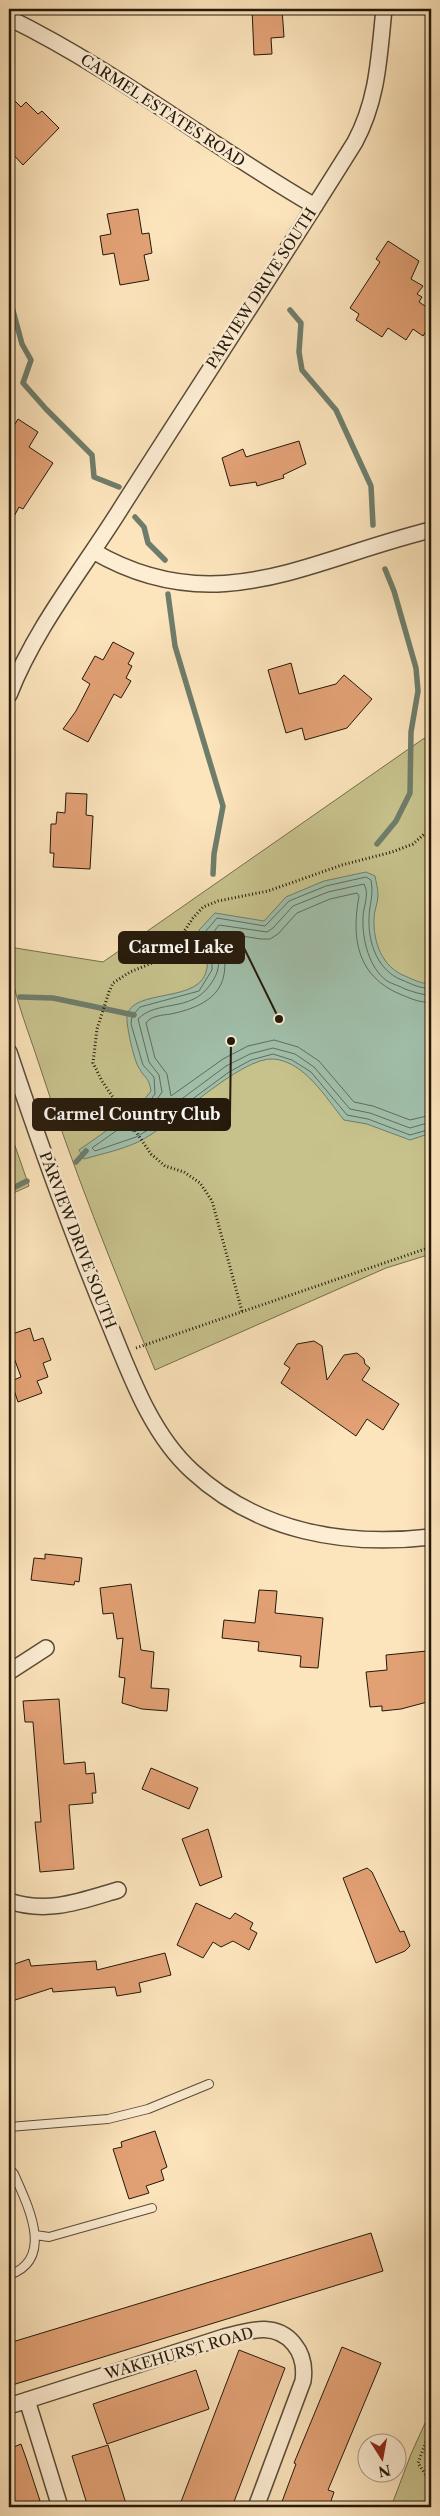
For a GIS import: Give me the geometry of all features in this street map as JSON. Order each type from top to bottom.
[{"type":"street","name":"PARVIEW DRIVE SOUTH","points":[[9,696],[31,647],[355,142],[371,107],[375,91],[384,9]]},
{"type":"street","name":"CARMEL ESTATES ROAD","points":[[9,18],[51,39],[93,64],[236,158],[315,206]]},
{"type":"street","points":[[93,551],[120,567],[174,581],[212,585],[241,584],[278,576],[431,530]]},
{"type":"street","name":"PARVIEW DRIVE SOUTH","points":[[9,1052],[88,1274],[121,1353],[160,1431],[192,1471],[234,1502],[268,1519],[322,1536],[356,1540],[392,1541],[431,1537]]},
{"type":"street","points":[[9,1672],[46,1648]]},
{"type":"street","points":[[9,1901],[30,1907],[52,1908],[118,1890]]},
{"type":"street","name":"WAKEHURST ROAD","points":[[9,2406],[251,2330],[276,2330],[285,2334],[298,2349],[304,2370],[303,2381],[256,2507]]},
{"type":"street","points":[[27,2400],[60,2507]]},
{"type":"lane","points":[[9,2127],[108,2119],[148,2109],[209,2084]]},
{"type":"lane","points":[[9,2168],[14,2174],[35,2222],[35,2235],[28,2262],[20,2271],[9,2275]]},
{"type":"lane","points":[[35,2235],[49,2237],[152,2208]]},
{"type":"path","points":[[242,1311],[212,1201],[200,1183],[184,1172],[165,1166],[151,1154],[93,1063],[93,1051],[107,996],[114,983],[130,972],[162,960],[193,918],[204,907],[218,901],[268,891],[342,865],[392,852],[412,844],[431,828]]},
{"type":"path","points":[[121,1353],[431,1247]]},
{"type":"path","points":[[431,2429],[418,2463],[431,2484]]},
{"type":"shaded area","points":[[431,737],[431,1254],[386,1268],[155,1370],[94,1217],[51,1100],[15,990],[9,947],[103,962],[423,739]]},
{"type":"shaded area","points":[[14,1143],[29,1186],[9,1195],[9,1144]]},
{"type":"shaded area","points":[[431,2410],[431,2507],[391,2507],[400,2484],[408,2484],[408,2462]]},
{"type":"water","points":[[366,872],[375,876],[378,898],[374,915],[374,927],[380,953],[390,967],[397,972],[418,982],[431,984],[431,1133],[410,1140],[367,1124],[344,1120],[314,1082],[305,1074],[285,1062],[274,1059],[260,1061],[243,1068],[152,1134],[138,1142],[118,1150],[84,1159],[79,1150],[136,1110],[151,1091],[148,1080],[141,1072],[135,1058],[127,1016],[132,1007],[141,1001],[181,992],[193,987],[202,979],[207,968],[207,959],[199,930],[215,913],[264,921],[286,897],[324,881]]},
{"type":"building","points":[[252,9],[282,9],[284,37],[271,38],[272,54],[254,55]]},
{"type":"building","points":[[9,95],[21,107],[26,102],[38,114],[42,111],[59,128],[23,165],[9,150]]},
{"type":"building","points":[[138,209],[142,234],[149,233],[152,253],[144,255],[149,280],[120,285],[114,253],[103,255],[100,236],[111,234],[107,214]]},
{"type":"building","points":[[388,241],[419,261],[411,279],[423,286],[417,294],[422,297],[419,302],[431,310],[431,323],[423,336],[413,329],[406,340],[388,328],[382,337],[356,320],[359,314],[350,308],[380,262],[376,259]]},
{"type":"building","points":[[18,419],[38,432],[29,447],[53,463],[23,509],[19,507],[9,526],[9,434]]},
{"type":"building","points":[[299,441],[306,464],[283,475],[284,478],[257,486],[256,482],[230,486],[222,458],[243,449],[246,457]]},
{"type":"building","points":[[113,642],[134,653],[128,664],[132,666],[126,678],[131,681],[121,698],[114,694],[88,742],[63,729],[76,711],[90,684],[82,679],[95,656],[103,660]]},
{"type":"building","points":[[291,663],[299,694],[336,684],[344,675],[372,699],[347,728],[305,740],[302,728],[286,733],[268,670]]},
{"type":"building","points":[[66,793],[87,794],[86,815],[93,816],[90,869],[53,867],[54,853],[50,853],[51,824],[56,824],[57,812],[65,813]]},
{"type":"building","points":[[30,1328],[34,1341],[43,1338],[51,1360],[43,1363],[48,1377],[37,1381],[42,1393],[18,1402],[11,1381],[21,1377],[9,1344],[9,1335]]},
{"type":"building","points":[[314,1341],[322,1346],[327,1380],[344,1355],[357,1353],[370,1368],[362,1380],[399,1404],[383,1430],[367,1419],[356,1436],[281,1383],[290,1368],[284,1364],[297,1344]]},
{"type":"building","points":[[45,1554],[82,1558],[79,1582],[75,1581],[74,1585],[31,1580],[34,1558],[45,1559]]},
{"type":"building","points":[[131,1584],[141,1650],[154,1652],[151,1688],[169,1689],[167,1711],[142,1709],[122,1703],[125,1678],[119,1677],[123,1638],[117,1639],[113,1613],[103,1614],[100,1588]]},
{"type":"building","points":[[259,1590],[277,1591],[275,1613],[323,1618],[318,1668],[300,1667],[301,1656],[258,1651],[259,1642],[222,1638],[224,1620],[255,1623]]},
{"type":"building","points":[[427,1651],[428,1661],[431,1661],[431,1701],[401,1709],[382,1711],[382,1706],[370,1707],[366,1672],[387,1670],[386,1655]]},
{"type":"building","points":[[59,1699],[64,1764],[85,1762],[86,1774],[94,1773],[96,1793],[92,1793],[93,1803],[69,1805],[74,1869],[40,1872],[35,1822],[41,1822],[33,1722],[25,1722],[23,1701]]},
{"type":"building","points":[[151,1768],[198,1788],[189,1809],[142,1789]]},
{"type":"building","points":[[208,1829],[222,1877],[200,1886],[182,1839]]},
{"type":"building","points":[[367,1868],[372,1872],[400,1932],[404,1931],[410,1946],[405,1951],[376,1963],[343,1878]]},
{"type":"building","points":[[196,1903],[230,1919],[235,1913],[253,1923],[250,1929],[257,1933],[249,1950],[233,1941],[221,1947],[213,1942],[203,1958],[177,1945]]},
{"type":"building","points":[[165,1953],[171,1975],[139,1983],[141,1992],[117,1996],[115,1987],[53,1992],[52,1988],[9,2002],[9,1966],[29,1959],[31,1966],[96,1961],[97,1970]]},
{"type":"building","points":[[155,2131],[167,2167],[161,2170],[164,2180],[146,2186],[149,2193],[129,2199],[113,2149],[122,2147],[121,2142]]},
{"type":"building","points":[[371,2233],[383,2271],[9,2386],[9,2343]]},
{"type":"building","points":[[342,2347],[381,2363],[328,2490],[334,2492],[329,2507],[280,2507],[296,2464],[294,2463]]},
{"type":"building","points":[[239,2350],[285,2368],[232,2507],[179,2507]]},
{"type":"building","points":[[196,2370],[209,2409],[107,2444],[93,2404]]},
{"type":"building","points":[[21,2444],[42,2507],[9,2507],[9,2449]]},
{"type":"building","points":[[108,2445],[127,2507],[88,2507],[72,2456]]},
{"type":"waterway","points":[[9,296],[22,344],[31,360],[23,383],[92,455],[94,477],[119,487]]},
{"type":"waterway","points":[[290,310],[301,323],[299,352],[302,370],[336,410],[371,486],[373,525]]},
{"type":"waterway","points":[[135,517],[144,527],[148,543],[165,560]]},
{"type":"waterway","points":[[377,844],[396,821],[410,793],[411,732],[418,691],[416,668],[394,591],[385,569]]},
{"type":"waterway","points":[[168,594],[175,646],[223,806],[214,854],[213,874]]},
{"type":"waterway","points":[[20,997],[53,998],[134,1015]]},
{"type":"waterway","points":[[76,1162],[86,1151]]},
{"type":"waterway","points":[[9,1190],[27,1181]]},
{"type":"place","name":"Carmel Lake","points":[[279,1019]]},
{"type":"place","name":"Carmel Country Club","points":[[231,1041]]}]
